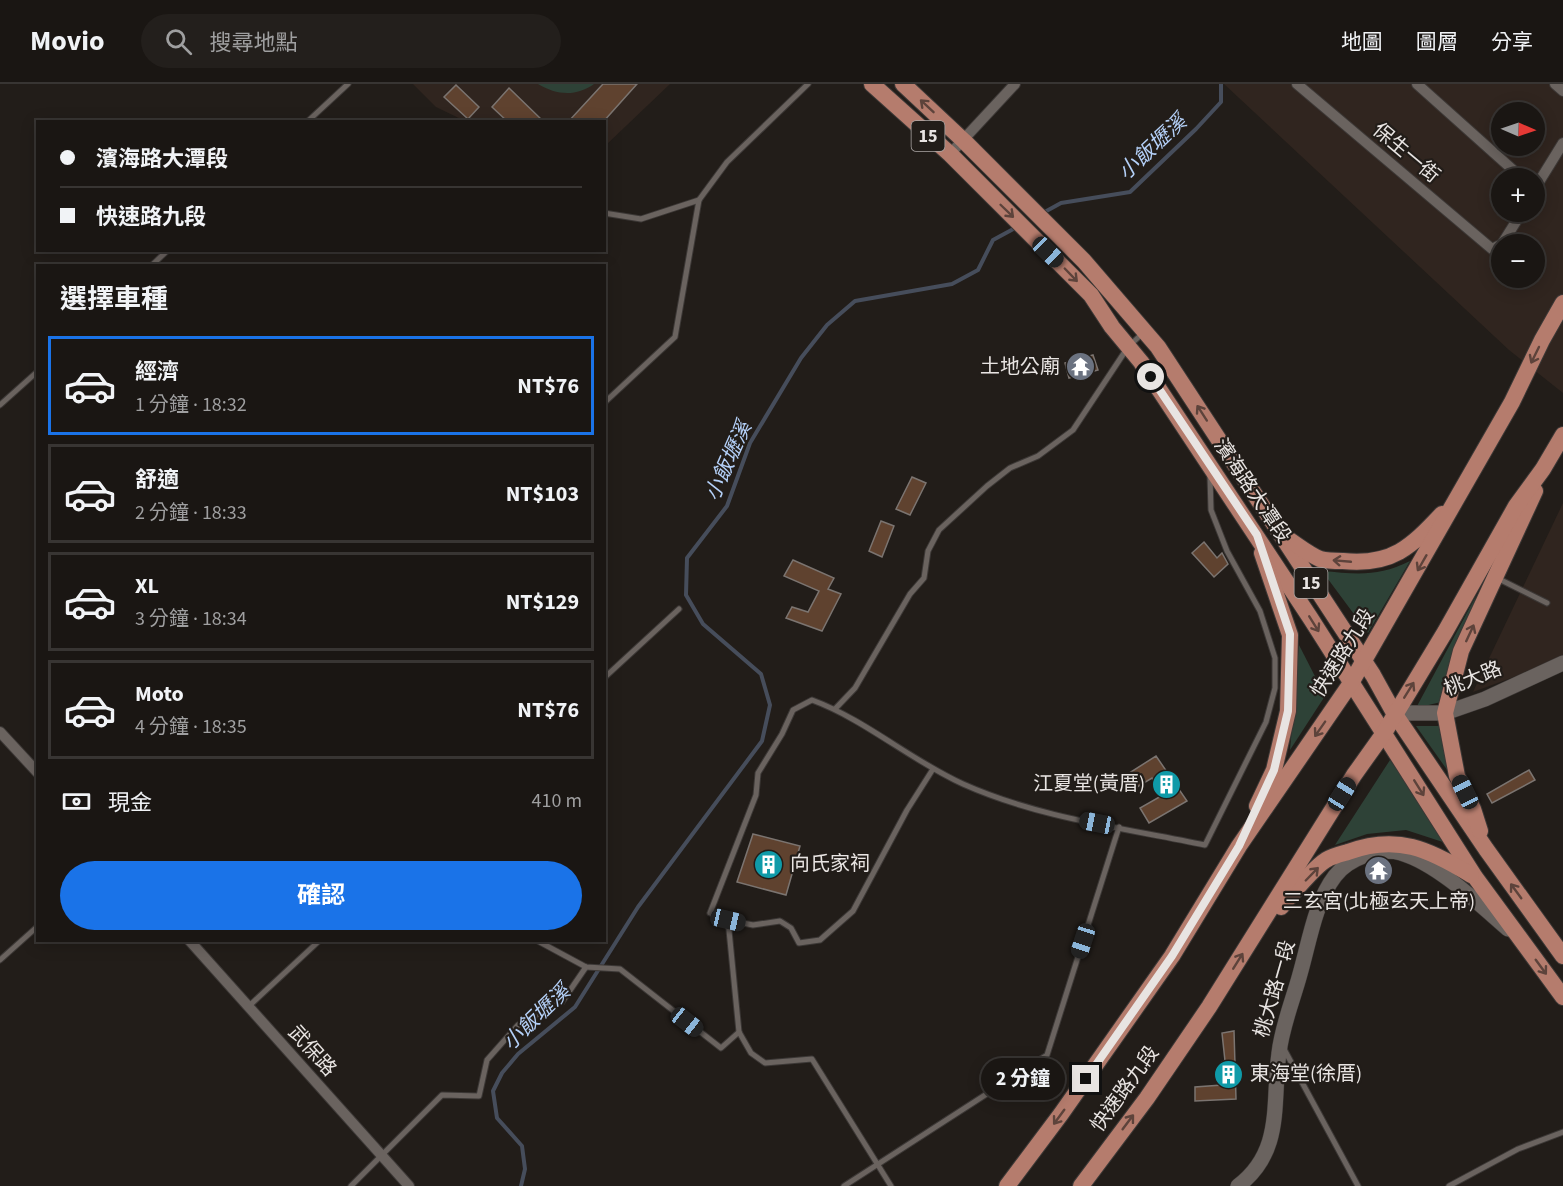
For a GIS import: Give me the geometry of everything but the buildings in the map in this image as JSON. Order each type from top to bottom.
[{"type":"main road","name":"濱海路大潭段","points":[[872,84],[950,154],[1091,295],[1112,327],[1141,362],[1257,535],[1475,877],[1563,997]]},
{"type":"main road","name":"濱海路大潭段","points":[[903,84],[1000,176],[1084,261],[1158,347],[1364,661],[1394,713],[1486,849],[1563,956]]},
{"type":"main road","name":"快速路九段","points":[[1007,1186],[1061,1114],[1172,956],[1239,846],[1351,683],[1460,496],[1563,303]]},
{"type":"main road","name":"快速路九段","points":[[1081,1186],[1178,1053],[1257,931],[1354,775],[1384,733],[1445,632],[1516,506],[1543,469],[1563,435]]},
{"type":"main road","points":[[1486,849],[1473,809],[1457,776],[1445,713],[1461,651],[1527,511],[1543,469]]},
{"type":"main road","points":[[1278,533],[1321,559],[1360,563],[1380,561],[1401,553],[1420,538],[1460,496]]},
{"type":"main road","points":[[1239,846],[1274,770],[1288,711],[1290,634],[1257,535]]},
{"type":"main road","points":[[1257,931],[1326,860],[1360,847],[1381,843],[1412,845],[1440,855],[1475,877]]},
{"type":"street","points":[[950,154],[1015,84]]},
{"type":"street","name":"保生一街","points":[[1297,84],[1492,249],[1502,244],[1516,222]]},
{"type":"street","points":[[1417,84],[1511,168]]},
{"type":"street","points":[[1555,84],[1563,91]]},
{"type":"street","points":[[1545,173],[1563,143]]},
{"type":"street","name":"桃大路","points":[[1394,713],[1445,713],[1485,699],[1563,663]]},
{"type":"street","points":[[0,732],[36,771]]},
{"type":"street","name":"桃大路一段","points":[[1242,1185],[1263,1161],[1272,1140],[1275,1077],[1280,1042],[1323,898],[1336,874],[1356,858],[1378,852],[1400,853],[1446,877],[1523,941]]},
{"type":"street","name":"武保路","points":[[191,942],[409,1186]]},
{"type":"lane","points":[[310,120],[348,84]]},
{"type":"lane","points":[[606,401],[675,337],[699,200],[727,162],[808,84]]},
{"type":"lane","points":[[606,213],[641,219],[699,200]]},
{"type":"lane","points":[[153,264],[166,252]]},
{"type":"lane","points":[[835,708],[855,688],[910,594],[924,578],[928,550],[939,530],[1002,474],[1038,456],[1073,430],[1128,347],[1145,331]]},
{"type":"lane","points":[[0,405],[36,372]]},
{"type":"lane","points":[[933,769],[907,810],[853,911],[820,940],[799,943],[791,928],[780,921],[753,926],[710,913],[756,795],[758,773],[793,710],[812,700],[835,708],[933,769],[965,785],[1052,814],[1205,845],[1266,722],[1275,688],[1275,658],[1260,611],[1227,551],[1211,510],[1209,465]]},
{"type":"lane","points":[[1496,578],[1547,603]]},
{"type":"lane","points":[[606,676],[680,609]]},
{"type":"lane","points":[[844,1186],[1047,1055],[1119,827]]},
{"type":"lane","points":[[728,920],[739,1032],[751,1053],[765,1063],[812,1059],[891,1186]]},
{"type":"lane","points":[[0,960],[36,928]]},
{"type":"lane","points":[[248,1007],[318,942]]},
{"type":"lane","points":[[540,942],[586,968],[620,969],[721,1048],[739,1032]]},
{"type":"lane","points":[[351,1186],[442,1095],[479,1096],[487,1060],[518,1025],[562,1002],[586,968]]},
{"type":"lane","points":[[1280,1042],[1359,1186]]},
{"type":"lane","points":[[1449,1186],[1518,1149],[1563,1132]]},
{"type":"shaded area","points":[[413,84],[670,84],[606,145],[606,120],[463,120],[436,107]]},
{"type":"shaded area","points":[[1224,84],[1563,84],[1563,393],[1509,350]]},
{"type":"shaded area","points":[[1563,503],[1563,659],[1473,692]]},
{"type":"green space","points":[[538,84],[594,84],[580,91],[566,93]]},
{"type":"green space","points":[[1410,561],[1368,633],[1322,571],[1377,572]]},
{"type":"green space","points":[[1477,594],[1452,660],[1441,702],[1416,708]]},
{"type":"green space","points":[[1299,645],[1325,696],[1290,750]]},
{"type":"green space","points":[[1416,726],[1439,726],[1450,774]]},
{"type":"green space","points":[[1390,760],[1452,845],[1406,830],[1367,834],[1335,845]]},
{"type":"waterway","name":"小飯壢溪","points":[[1041,214],[1061,203],[1130,192],[1221,102],[1221,84]]},
{"type":"waterway","name":"小飯壢溪","points":[[521,1186],[525,1169],[522,1146],[497,1118],[493,1091],[502,1073],[518,1054],[575,1007],[638,907],[762,741],[770,705],[761,674],[703,624],[686,595],[687,558],[727,506],[750,443],[801,358],[827,325],[855,301],[952,284],[978,270],[993,240],[1017,227]]},
{"type":"place","name":"土地公廟","points":[[1081,367]]},
{"type":"place","name":"江夏堂(黃厝)","points":[[1166,784]]},
{"type":"place","name":"向氏家祠","points":[[769,864]]},
{"type":"place","name":"三玄宮(北極玄天上帝)","points":[[1379,871]]},
{"type":"place","name":"東海堂(徐厝)","points":[[1229,1074]]},
{"type":"route","points":[[1086,1079],[1172,956],[1239,846],[1274,770],[1288,711],[1290,634],[1257,535],[1151,377]]}]
